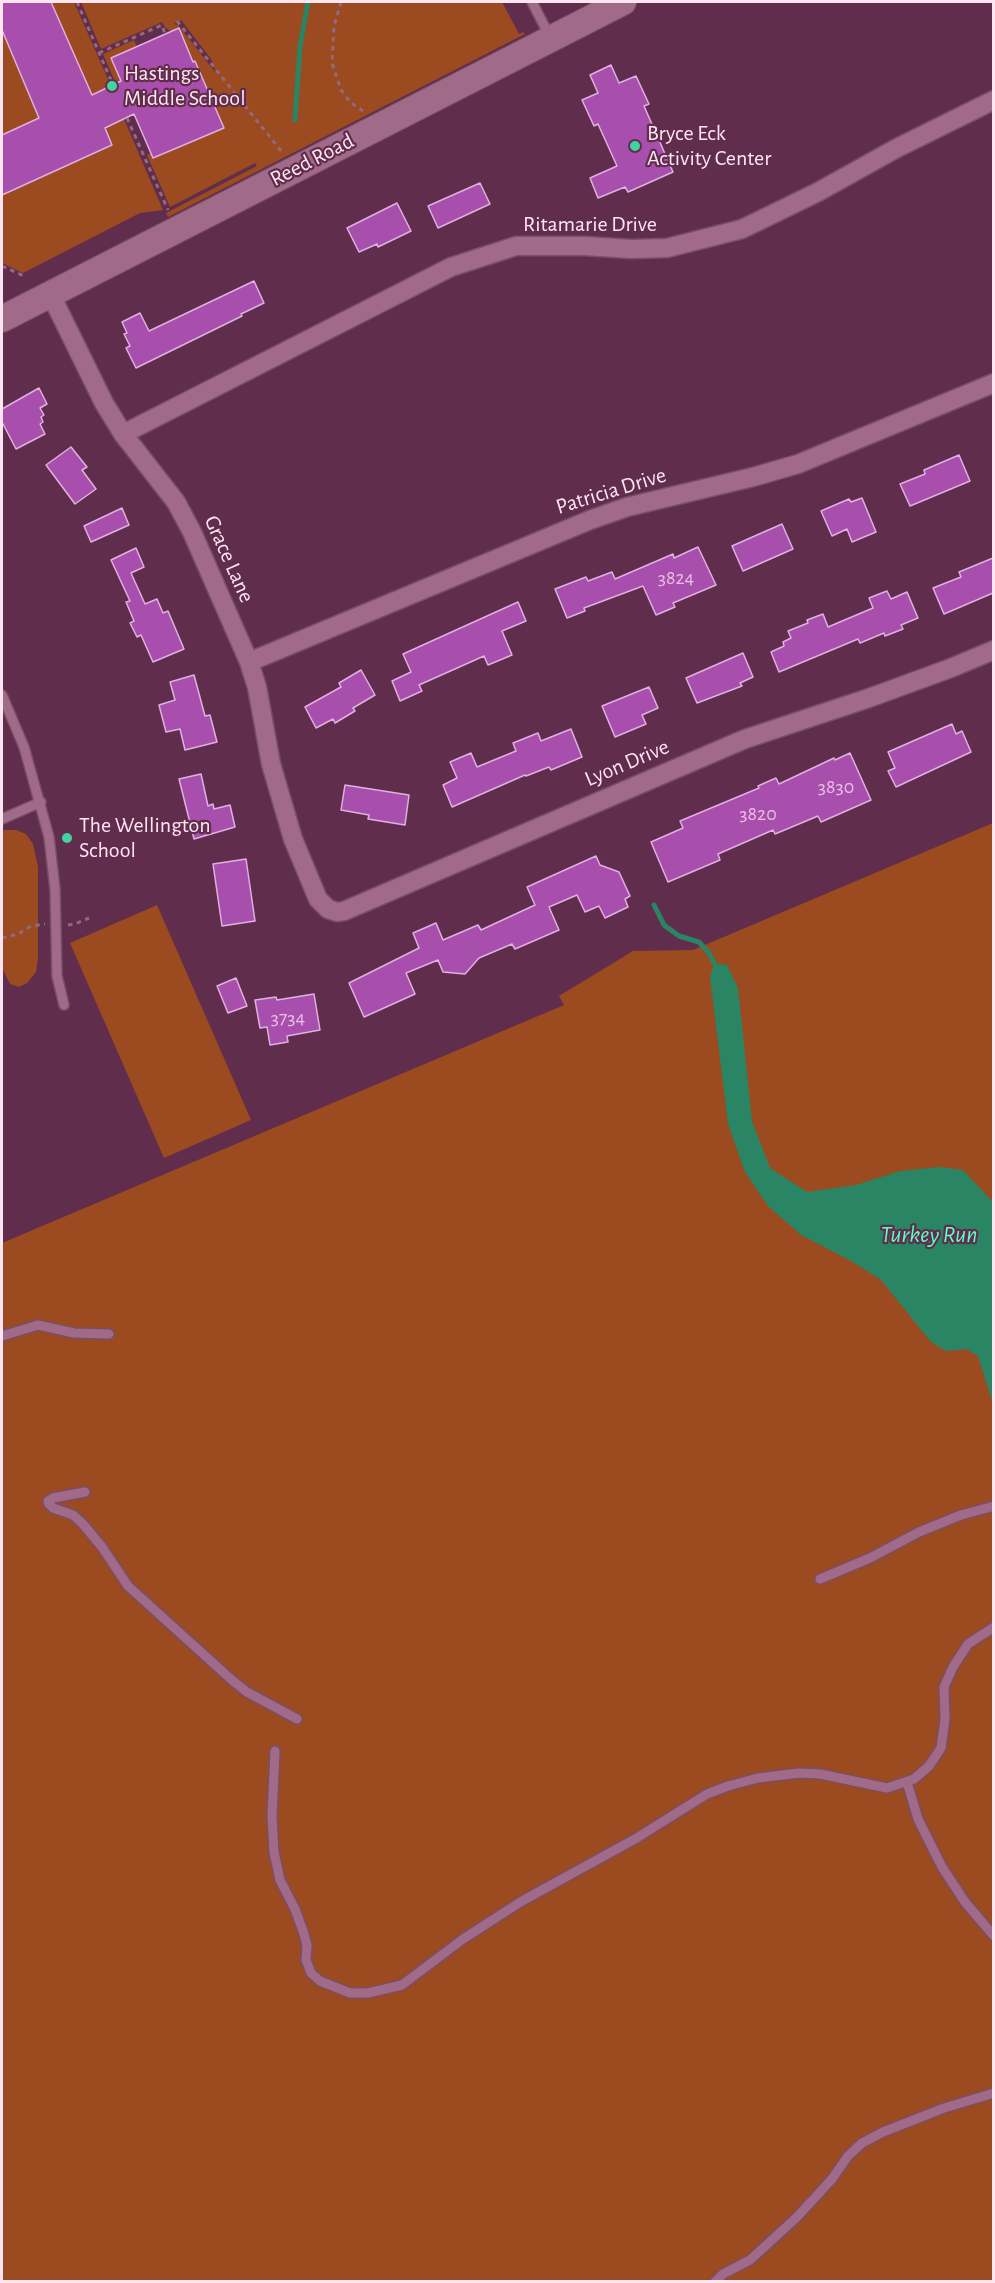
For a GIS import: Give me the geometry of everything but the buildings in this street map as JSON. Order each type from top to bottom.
[{"type":"main road","name":"Reed Road","points":[[2,319],[623,2]]},
{"type":"street","name":"Ritamarie Drive","points":[[123,434],[451,267],[516,246],[666,248],[742,229],[818,192],[897,148],[993,100]]},
{"type":"street","name":"Grace Lane","points":[[50,293],[78,353],[123,434],[176,502],[192,532],[249,662],[257,687],[271,764],[282,807],[304,870]]},
{"type":"street","name":"Patricia Drive","points":[[249,662],[590,520],[627,507],[798,464],[993,384]]},
{"type":"street","name":"Lyon Drive","points":[[304,870],[318,899],[328,909],[337,912],[344,911],[745,739],[910,683],[993,650]]},
{"type":"lane","points":[[532,2],[550,38]]},
{"type":"lane","points":[[2,695],[24,747],[49,837],[55,889],[57,976],[64,1005]]},
{"type":"lane","points":[[2,819],[41,802]]},
{"type":"lane","points":[[2,1336],[38,1325],[74,1333],[109,1334]]},
{"type":"lane","points":[[85,1492],[53,1498],[48,1501],[48,1504],[73,1515],[82,1523],[102,1547],[128,1586],[234,1681],[247,1692],[297,1719]]},
{"type":"lane","points":[[820,1579],[870,1558],[919,1532],[961,1515],[993,1506]]},
{"type":"lane","points":[[275,1751],[272,1835],[280,1880],[295,1910],[307,1945],[306,1960],[311,1973],[320,1980],[350,1993],[368,1993],[402,1985],[463,1939],[522,1902],[635,1839],[707,1794],[758,1778],[799,1773],[820,1774],[887,1788],[907,1782],[922,1773],[942,1748],[945,1719],[944,1688],[953,1667],[968,1644],[993,1627]]},
{"type":"lane","points":[[907,1782],[918,1819],[942,1867],[965,1902],[993,1936]]},
{"type":"lane","points":[[715,2282],[723,2274],[750,2260],[797,2217],[832,2179],[848,2156],[862,2143],[883,2132],[944,2108],[993,2093]]},
{"type":"path","points":[[77,2],[113,85]]},
{"type":"path","points":[[342,2],[334,26],[332,63],[341,90],[350,102],[363,111]]},
{"type":"path","points":[[177,21],[282,152]]},
{"type":"path","points":[[99,53],[162,25],[165,34]]},
{"type":"path","points":[[127,118],[168,210]]},
{"type":"path","points":[[2,266],[24,276]]},
{"type":"path","points":[[66,925],[89,918]]},
{"type":"path","points":[[2,938],[10,937],[31,926],[46,924]]},
{"type":"shaded area","points":[[51,2],[74,2],[111,86],[92,95]]},
{"type":"shaded area","points":[[81,2],[502,2],[519,34],[523,32],[525,34],[168,217],[166,213],[257,166],[255,163],[170,207],[147,155],[151,153],[154,158],[224,128],[196,61],[193,62],[179,29],[171,32],[162,22],[101,49]],"holes":[[[181,20],[211,59],[216,73],[178,25],[174,24]]]},
{"type":"shaded area","points":[[2,30],[39,118],[2,135]]},
{"type":"shaded area","points":[[134,40],[137,47],[122,81],[116,84],[103,54]]},
{"type":"shaded area","points":[[124,119],[163,210],[140,213],[23,273],[2,263],[2,195],[112,146],[105,128]]},
{"type":"shaded area","points":[[993,823],[993,2281],[2,2281],[2,1243],[564,1005],[559,996],[633,951],[693,950]]},
{"type":"shaded area","points":[[16,830],[26,834],[33,844],[38,867],[36,972],[27,983],[19,987],[10,984],[2,968],[2,831]]},
{"type":"shaded area","points":[[157,905],[251,1120],[164,1158],[70,943]]},
{"type":"water","name":"Turkey Run","points":[[714,963],[727,965],[738,988],[752,1121],[770,1168],[807,1192],[856,1185],[900,1171],[939,1167],[963,1170],[993,1202],[993,1404],[978,1356],[966,1349],[946,1351],[931,1342],[881,1280],[851,1261],[801,1235],[768,1206],[745,1172],[728,1124],[710,977]]},
{"type":"waterway","name":"Turkey Run","points":[[295,120],[300,46],[308,2]]},
{"type":"waterway","name":"Turkey Run","points":[[654,905],[664,925],[679,936],[699,942],[714,963]]},
{"type":"place","name":"Hastings Middle School","points":[[112,86]]},
{"type":"place","name":"Bryce Eck Activity Center","points":[[635,146]]},
{"type":"place","name":"The Wellington School","points":[[67,838]]}]
